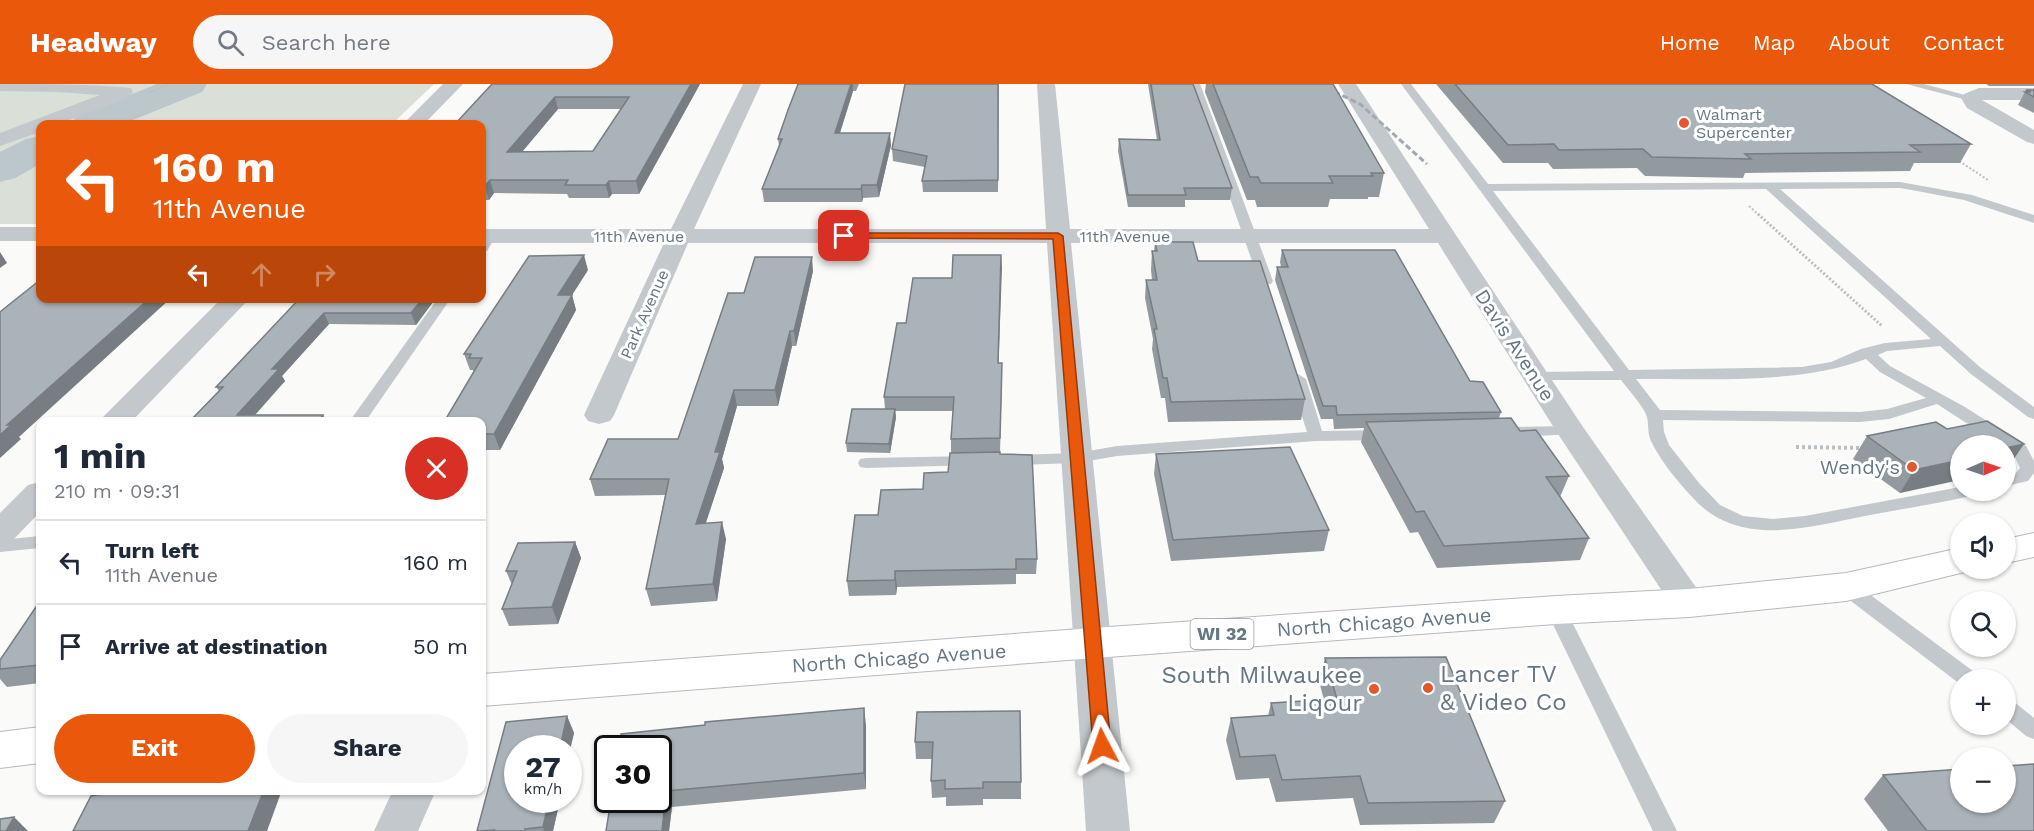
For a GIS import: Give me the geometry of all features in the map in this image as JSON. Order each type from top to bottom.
[{"type":"main road","points":[[2016,549],[2034,545]]},
{"type":"main road","name":"North Chicago Avenue","points":[[486,690],[1094,643],[1556,610],[1689,603],[1846,587],[1950,563]]},
{"type":"main road","points":[[0,750],[36,746]]},
{"type":"street","points":[[54,120],[144,84]]},
{"type":"street","points":[[417,120],[454,84]]},
{"type":"street","name":"Park Avenue","points":[[599,415],[679,236],[752,84]]},
{"type":"street","points":[[1046,84],[1108,831]]},
{"type":"street","name":"Davis Avenue","points":[[1347,84],[1571,431],[1689,603]]},
{"type":"street","points":[[0,85],[58,86],[124,92]]},
{"type":"street","points":[[2034,94],[1979,94],[1971,98],[1974,104],[2034,138]]},
{"type":"street","points":[[0,140],[36,127]]},
{"type":"street","points":[[0,234],[36,234]]},
{"type":"street","name":"11th Avenue","points":[[486,240],[679,236],[1444,236]]},
{"type":"street","points":[[118,417],[232,303]]},
{"type":"street","points":[[0,533],[36,497]]},
{"type":"street","points":[[396,831],[413,795]]},
{"type":"lane","points":[[1195,84],[1252,236],[1270,292]]},
{"type":"lane","points":[[1406,84],[1655,415],[1653,430],[1661,446],[1699,495],[1721,514],[1741,522],[1762,524],[1802,522],[1950,494]]},
{"type":"lane","points":[[1911,84],[1971,98]]},
{"type":"lane","points":[[1484,188],[1900,185],[1932,188],[1993,203],[2034,219]]},
{"type":"lane","points":[[1769,186],[1942,342],[2004,393],[2034,414]]},
{"type":"lane","points":[[361,417],[441,303]]},
{"type":"lane","points":[[1536,377],[1803,371],[1834,366],[1866,352],[1905,344],[1942,342]]},
{"type":"lane","points":[[1866,352],[1885,369],[1959,410],[1997,435]]},
{"type":"lane","points":[[1294,369],[1316,436]]},
{"type":"lane","points":[[1655,415],[1860,417],[1889,414],[1938,399]]},
{"type":"lane","points":[[1493,432],[1571,431]]},
{"type":"lane","points":[[866,463],[1077,458],[1118,451],[1316,436],[1399,434]]},
{"type":"lane","points":[[2016,447],[2020,450],[2029,468],[2022,477],[2016,479]]},
{"type":"lane","points":[[0,546],[36,542]]},
{"type":"lane","points":[[1846,587],[1955,669]]},
{"type":"lane","points":[[1556,610],[1665,831]]},
{"type":"lane","points":[[2016,715],[2034,730]]},
{"type":"path","points":[[1955,158],[1993,183]]},
{"type":"path","points":[[1727,186],[1875,321],[1905,344]]},
{"type":"path","points":[[1796,447],[1865,448]]},
{"type":"shaded area","points":[[0,84],[434,84],[396,120],[36,120],[36,224],[0,224]]},
{"type":"building","points":[[492,84],[691,84],[636,181],[609,181],[606,185],[565,185],[568,180],[490,180],[486,185],[486,120],[459,120]],"holes":[[[555,97],[629,97],[593,151],[507,152]]]},
{"type":"building","points":[[798,84],[851,84],[835,133],[890,133],[877,185],[862,185],[861,189],[762,189],[782,139],[778,139]]},
{"type":"building","points":[[905,84],[998,84],[998,180],[922,181],[927,156],[892,149]]},
{"type":"building","points":[[1151,84],[1193,84],[1232,188],[1184,188],[1186,195],[1128,195],[1119,139],[1160,140]]},
{"type":"building","points":[[1213,84],[1333,84],[1384,173],[1371,173],[1373,176],[1329,176],[1333,183],[1261,183],[1258,177],[1250,177]]},
{"type":"building","name":"Walmart Supercenter","points":[[1455,84],[1872,84],[1971,144],[1910,145],[1920,152],[1745,154],[1751,159],[1652,157],[1643,149],[1559,150],[1554,144],[1508,145]]},
{"type":"building","points":[[2026,90],[2034,90],[2034,97],[2025,92],[2031,92]]},
{"type":"building","points":[[1155,242],[1193,242],[1198,261],[1260,261],[1305,399],[1171,402],[1167,378],[1163,378],[1154,329],[1157,329],[1146,280],[1157,280],[1152,251],[1157,251]]},
{"type":"building","points":[[1282,250],[1395,250],[1470,381],[1483,382],[1501,412],[1337,415],[1336,406],[1323,406],[1277,267],[1288,267]]},
{"type":"building","points":[[584,255],[558,295],[572,295],[494,434],[486,434],[486,417],[447,417],[482,358],[469,358],[471,354],[464,354],[529,256]]},
{"type":"building","points":[[953,255],[1001,255],[998,363],[1002,363],[1000,438],[951,439],[954,397],[884,397],[897,323],[906,323],[913,278],[952,278]]},
{"type":"building","points":[[755,257],[812,257],[794,331],[790,331],[775,390],[734,390],[715,452],[720,452],[696,524],[722,522],[713,584],[646,589],[669,479],[590,479],[608,439],[678,439],[728,293],[744,293]]},
{"type":"building","points":[[36,283],[36,303],[144,303],[7,425],[11,425],[0,435],[0,312]]},
{"type":"building","points":[[295,303],[419,303],[411,313],[324,313],[272,369],[279,369],[237,415],[323,415],[322,417],[194,417],[223,387],[216,387]]},
{"type":"building","points":[[852,409],[895,409],[889,444],[846,443]]},
{"type":"building","points":[[1511,418],[1520,431],[1536,430],[1569,476],[1546,477],[1589,538],[1444,546],[1424,511],[1416,512],[1366,422]]},
{"type":"building","points":[[1987,421],[2010,435],[1950,435],[1950,462],[1914,470],[1867,436],[1936,422],[1947,429]]},
{"type":"building","points":[[2016,439],[2024,444],[2016,446]]},
{"type":"building","points":[[1290,447],[1329,530],[1173,540],[1156,454]]},
{"type":"building","points":[[1000,452],[1000,454],[1032,455],[1037,559],[1016,559],[1016,569],[895,571],[895,580],[847,581],[855,515],[878,515],[881,490],[923,489],[924,473],[948,472],[950,453]]},
{"type":"building","points":[[575,542],[552,607],[502,609],[517,571],[506,571],[518,543]]},
{"type":"building","points":[[36,607],[36,665],[0,669],[0,660]]},
{"type":"building","points":[[1446,657],[1505,801],[1368,803],[1360,776],[1282,780],[1275,755],[1240,757],[1231,718],[1274,715],[1271,703],[1337,699],[1325,658]]},
{"type":"building","points":[[864,708],[864,773],[672,790],[672,735],[621,735],[705,725],[705,722]]},
{"type":"building","points":[[1020,711],[1021,782],[983,782],[983,788],[945,789],[945,780],[931,781],[933,742],[915,742],[917,712]]},
{"type":"building","points":[[567,716],[563,735],[504,735],[504,813],[546,813],[543,827],[525,829],[525,831],[477,831],[506,722]]},
{"type":"building","points":[[2034,764],[2034,831],[1927,831],[1883,775],[1950,770],[1950,813],[2016,813],[2016,765]]},
{"type":"building","points":[[262,795],[248,831],[73,831],[91,796]]},
{"type":"building","points":[[609,813],[664,813],[662,831],[606,831]]},
{"type":"building","points":[[14,817],[6,831],[0,831],[0,819]]},
{"type":"waterway","points":[[101,120],[189,84]]},
{"type":"waterway","points":[[0,169],[36,150]]},
{"type":"railway","points":[[1318,84],[1360,104],[1427,164]]},
{"type":"place","name":"Walmart Supercenter","points":[[1684,123]]},
{"type":"place","name":"Wendy's","points":[[1912,467]]},
{"type":"place","name":"Lancer TV & Video Co","points":[[1428,688]]},
{"type":"place","name":"South Milwaukee Liqour","points":[[1374,689]]},
{"type":"route","points":[[844,236],[1058,236],[1102,746]]}]
